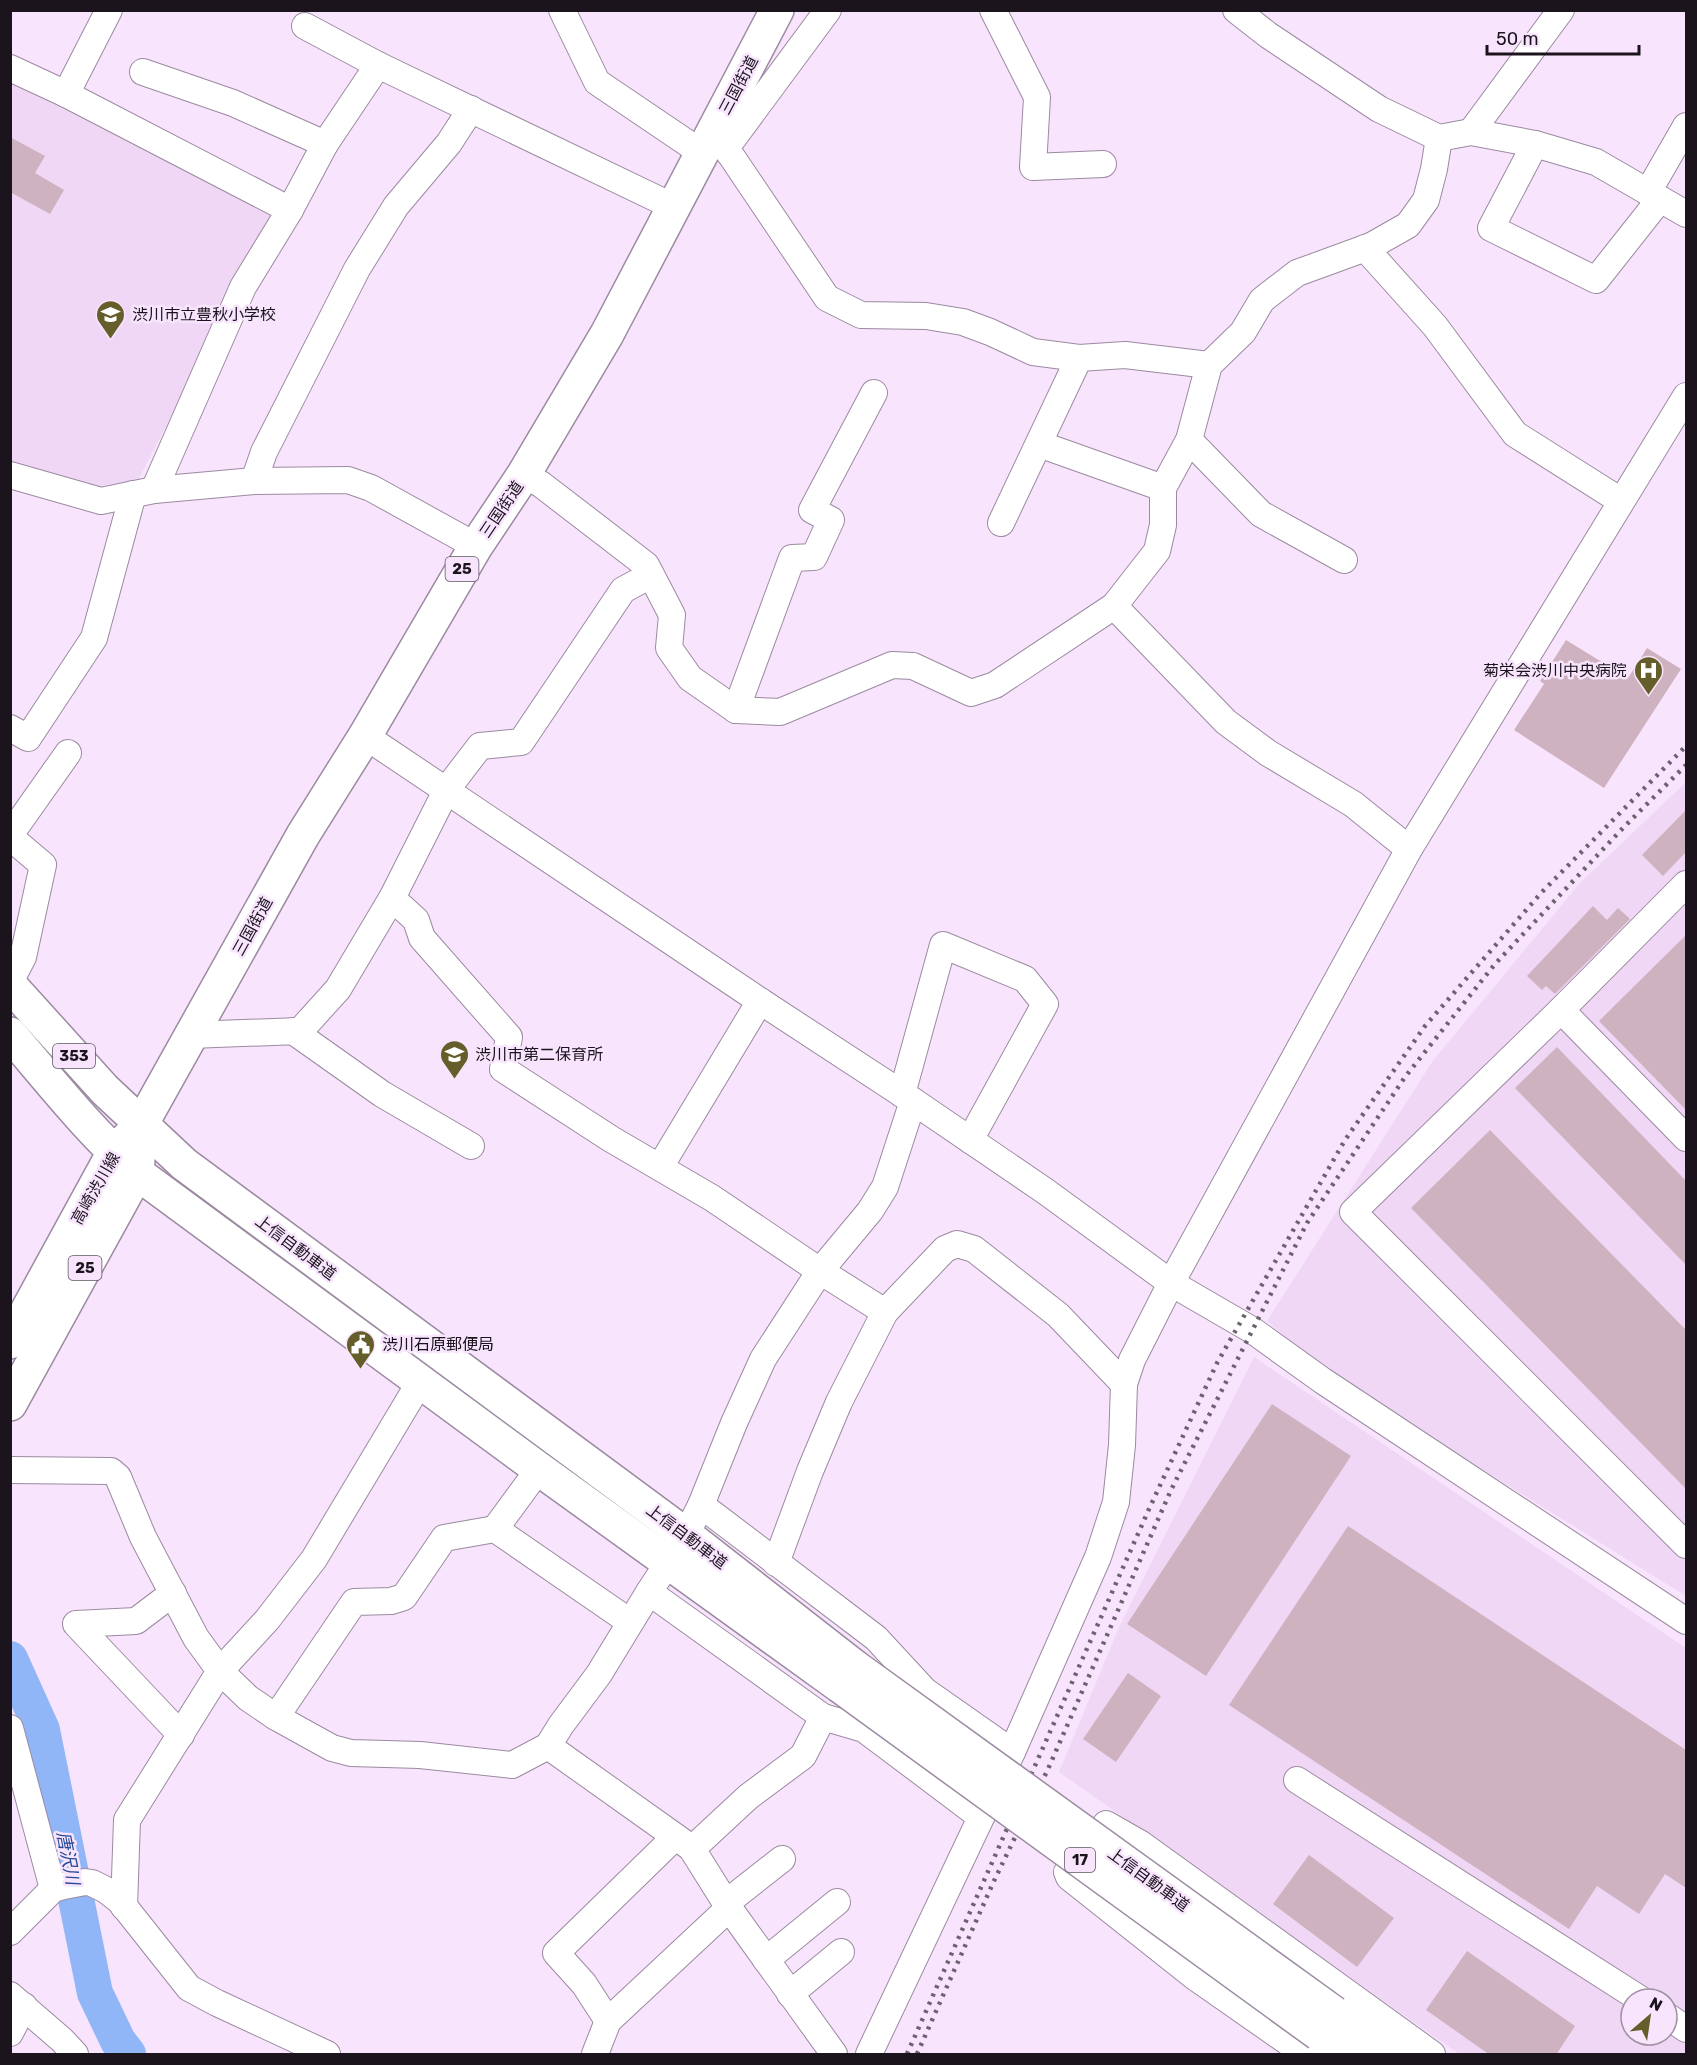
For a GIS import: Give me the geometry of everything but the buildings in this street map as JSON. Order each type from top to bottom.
[{"type":"main road","name":"三国街道","points":[[141,1125],[303,835],[365,736],[476,546],[524,474],[607,334],[674,207],[714,145],[777,10]]},
{"type":"main road","name":"上信自動車道","points":[[10,983],[105,1090],[184,1164],[686,1535],[848,1676],[1348,2055]]},
{"type":"main road","name":"上信自動車道","points":[[10,1034],[125,1162],[668,1563],[848,1676]]},
{"type":"main road","name":"高崎渋川線","points":[[10,1404],[141,1125]]},
{"type":"main road","name":"高崎渋川線","points":[[12,1337],[125,1162]]},
{"type":"main road","name":"上信自動車道","points":[[1319,2034],[1392,2055]]},
{"type":"street","points":[[66,94],[109,10]]},
{"type":"street","points":[[562,10],[597,82],[714,145],[827,297],[861,315],[926,316],[963,322],[1032,351],[1079,358],[1125,355],[1209,365]]},
{"type":"street","points":[[714,145],[828,10]]},
{"type":"street","points":[[993,10],[1037,97],[1033,167],[1103,164]]},
{"type":"street","points":[[1236,10],[1268,35],[1379,110],[1439,138],[1472,132],[1535,144],[1596,162],[1686,214]]},
{"type":"street","points":[[1472,132],[1556,12]]},
{"type":"street","points":[[305,26],[378,64],[674,207]]},
{"type":"street","points":[[10,728],[28,738],[94,638],[144,492],[243,287],[290,210],[325,144],[378,64]]},
{"type":"street","points":[[10,68],[66,94],[290,210]]},
{"type":"street","points":[[143,72],[233,104],[325,144]]},
{"type":"street","points":[[254,481],[264,452],[357,270],[396,206],[449,143],[471,109]]},
{"type":"street","points":[[1535,144],[1491,228],[1596,280],[1654,195],[1686,126]]},
{"type":"street","points":[[524,474],[542,485],[646,565],[672,615],[669,648],[690,678],[736,710],[780,712],[892,665],[913,666],[971,693],[995,685],[1114,606],[1157,551],[1163,525],[1163,488],[1190,440],[1209,365],[1244,332],[1262,300],[1297,273],[1365,248],[1408,225],[1426,200],[1439,138]]},
{"type":"street","points":[[1365,248],[1435,326],[1515,434],[1621,501]]},
{"type":"street","points":[[1001,523],[1079,358]]},
{"type":"street","points":[[736,710],[792,558],[814,557],[831,520],[812,510],[874,393]]},
{"type":"street","points":[[869,2055],[1012,1752],[1098,1557],[1116,1502],[1122,1445],[1124,1384],[1131,1360],[1409,849],[1686,396]]},
{"type":"street","points":[[1190,440],[1261,514],[1344,560]]},
{"type":"street","points":[[1039,444],[1163,488]]},
{"type":"street","points":[[10,475],[101,501],[144,492],[254,481],[348,480],[371,488],[476,546]]},
{"type":"street","points":[[190,1035],[300,1031],[339,989],[392,898],[447,789],[480,746],[521,742],[623,590],[651,575]]},
{"type":"street","points":[[1114,606],[1226,722],[1268,753],[1353,804],[1409,849]]},
{"type":"street","points":[[365,736],[760,1001],[908,1097],[1171,1283],[1252,1330],[1323,1381],[1686,1621]]},
{"type":"street","points":[[10,983],[23,957],[43,864],[10,836],[68,753]]},
{"type":"street","points":[[1686,884],[1561,1010],[1353,1212],[1686,1545]]},
{"type":"street","points":[[392,898],[416,920],[422,938],[509,1037],[503,1069],[612,1139],[712,1198],[885,1312]]},
{"type":"street","points":[[10,1470],[111,1471],[118,1477],[142,1537],[196,1638],[220,1671],[248,1698],[276,1717],[332,1748],[351,1753],[420,1755],[512,1765],[548,1746],[599,1674],[686,1535],[763,1359],[820,1271],[870,1211],[885,1187],[943,945],[1025,979],[1046,1004],[970,1140]]},
{"type":"street","points":[[660,1167],[760,1001]]},
{"type":"street","points":[[1561,1010],[1686,1138]]},
{"type":"street","points":[[293,1031],[382,1094],[471,1146]]},
{"type":"street","points":[[776,1563],[810,1471],[839,1402],[885,1312],[945,1249],[957,1244],[974,1249],[1058,1315],[1124,1384]]},
{"type":"street","points":[[124,1907],[127,1820],[220,1671],[267,1620],[314,1558],[420,1382]]},
{"type":"street","points":[[276,1717],[354,1602],[391,1601],[404,1597],[444,1538],[495,1529],[539,1469]]},
{"type":"street","points":[[701,1504],[876,1638],[925,1691],[1012,1752]]},
{"type":"street","points":[[495,1529],[630,1623]]},
{"type":"street","points":[[649,1592],[823,1717],[864,1729],[981,1817]]},
{"type":"street","points":[[173,1593],[136,1621],[76,1624],[181,1735]]},
{"type":"street","points":[[608,2021],[584,1984],[556,1953],[684,1843],[803,1756],[823,1717]]},
{"type":"street","points":[[10,1728],[53,1889]]},
{"type":"street","points":[[548,1746],[684,1843],[834,2055]]},
{"type":"street","points":[[1298,1780],[1621,1987]]},
{"type":"street","points":[[1319,2034],[1195,1977],[1069,1877],[1066,1872],[1106,1824],[1141,1844],[1432,2055]]},
{"type":"street","points":[[595,2055],[608,2021],[728,1905],[782,1859]]},
{"type":"street","points":[[10,1932],[53,1889],[85,1882],[92,1883],[106,1890],[124,1907],[189,1988],[327,2055]]},
{"type":"street","points":[[766,1960],[837,1902]]},
{"type":"street","points":[[790,1994],[842,1952]]},
{"type":"street","points":[[10,2033],[17,2000],[62,2040],[75,2055]]},
{"type":"shaded area","name":"渋川市立豊秋小学校","points":[[10,77],[274,209],[275,217],[138,480],[91,487],[11,461]]},
{"type":"shaded area","points":[[1686,782],[1686,1596],[1332,1376],[1267,1321],[1432,1062],[1580,883]]},
{"type":"shaded area","points":[[1254,1357],[1686,1648],[1686,2054],[1459,2054],[1059,1772],[1120,1625]]},
{"type":"waterway","name":"唐沢川","points":[[10,1659],[42,1730],[95,1993],[118,2041],[128,2054]]},
{"type":"railway","points":[[907,2054],[1149,1509],[1217,1363],[1345,1140],[1425,1026],[1541,893],[1686,746]]},
{"type":"railway","points":[[917,2054],[993,1883],[1048,1769],[1171,1490],[1307,1223],[1405,1077],[1495,964],[1623,828],[1686,765]]},
{"type":"place","name":"渋川市立豊秋小学校","points":[[111,340]]},
{"type":"place","name":"菊栄会渋川中央病院","points":[[1648,696]]},
{"type":"place","name":"渋川市第二保育所","points":[[454,1080]]},
{"type":"place","name":"渋川石原郵便局","points":[[361,1370]]}]
